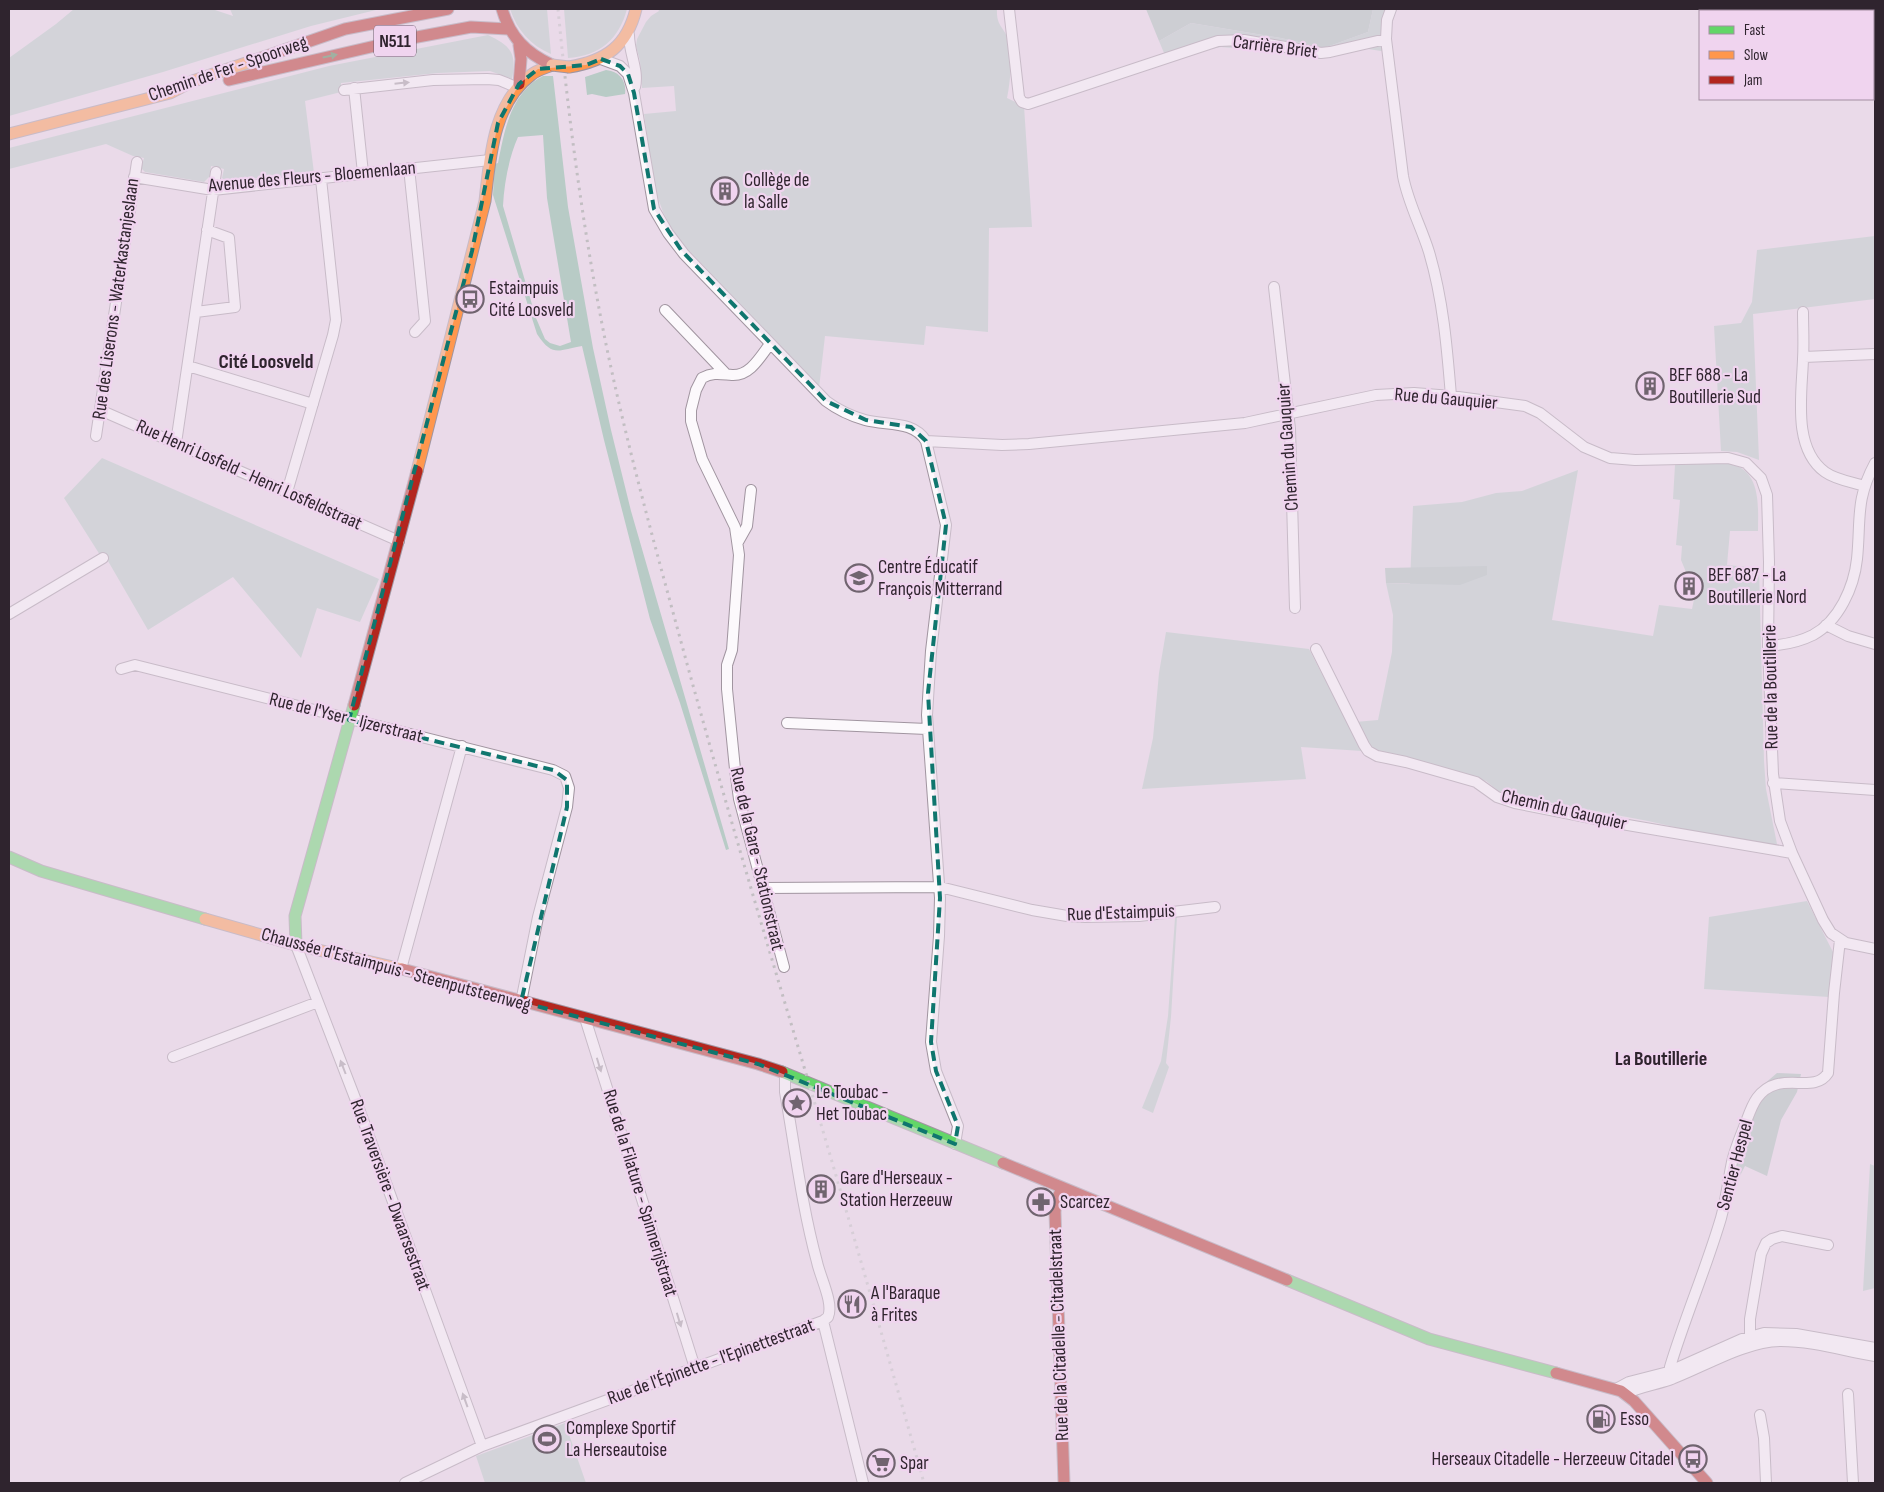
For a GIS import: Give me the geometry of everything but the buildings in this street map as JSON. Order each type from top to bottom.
[{"type":"main road","name":"Chemin de Fer - Spoorweg","points":[[170,93],[193,81],[345,29],[448,9]]},
{"type":"main road","points":[[502,9],[508,29],[519,45],[532,56],[552,65],[569,67],[586,65],[601,59],[617,47],[629,31],[638,11]]},
{"type":"main road","name":"Chemin de Fer - Spoorweg","points":[[9,134],[170,93],[401,40],[471,27],[508,29]]},
{"type":"main road","points":[[296,945],[295,916],[399,541],[448,340],[481,218],[498,123],[518,86],[521,64],[519,45]]},
{"type":"main road","points":[[518,86],[538,69],[552,65]]},
{"type":"main road","name":"Chaussée d'Estaimpuis - Steenputsteenweg","points":[[9,857],[40,871],[296,945],[401,969],[758,1064],[785,1073],[1429,1339],[1621,1391]]},
{"type":"main road","name":"Rue de la Citadelle - Citadelstraat","points":[[1062,1188],[1056,1202],[1055,1212],[1064,1483]]},
{"type":"main road","points":[[1621,1391],[1634,1401],[1707,1483]]},
{"type":"street","name":"Carrière Briet","points":[[1009,9],[1020,97],[1022,102],[1028,104],[1218,41],[1244,40],[1321,53],[1386,38]]},
{"type":"street","points":[[1391,9],[1387,20],[1386,38],[1403,176],[1409,202],[1425,241],[1434,271],[1445,326],[1451,396]]},
{"type":"street","points":[[629,31],[629,45],[636,81],[634,93]]},
{"type":"street","points":[[601,59],[620,66],[628,74],[634,93],[654,209],[681,250],[817,393],[833,406],[848,414],[866,420],[911,427],[920,432],[926,441],[946,525],[929,677],[927,729],[940,887],[939,936],[931,1042],[936,1071],[958,1126],[955,1144]]},
{"type":"street","points":[[364,173],[349,89],[433,80],[487,78],[518,86]]},
{"type":"street","name":"Avenue des Fleurs - Bloemenlaan","points":[[134,177],[213,190],[490,160]]},
{"type":"street","name":"Rue des Liserons - Waterkastanjeslaan","points":[[96,436],[136,162]]},
{"type":"street","points":[[409,168],[425,321],[416,332]]},
{"type":"street","points":[[176,443],[216,172]]},
{"type":"street","points":[[287,492],[334,335],[336,320],[321,179]]},
{"type":"street","points":[[196,312],[235,307],[229,238],[207,230]]},
{"type":"street","name":"Chemin du Gauquier","points":[[1274,286],[1290,439],[1294,608]]},
{"type":"street","points":[[665,310],[725,373]]},
{"type":"street","points":[[1803,312],[1802,420],[1808,451],[1816,464],[1826,473],[1864,486]]},
{"type":"street","name":"Rue de la Gare - Stationstraat","points":[[770,344],[751,368],[741,374],[714,373],[702,378],[696,390],[691,410],[691,421],[702,459],[732,520],[738,542],[737,599],[732,650],[727,665],[728,698],[739,800],[784,967]]},
{"type":"street","points":[[1804,357],[1875,354]]},
{"type":"street","points":[[188,366],[313,404]]},
{"type":"street","name":"Rue du Gauquier","points":[[926,441],[1002,445],[1029,444],[1246,423],[1390,393],[1424,393],[1531,408],[1584,447],[1603,456],[1635,460],[1728,458],[1746,463],[1757,473]]},
{"type":"street","name":"Rue Henri Losfeld - Henri Losfeldstraat","points":[[100,410],[399,541]]},
{"type":"street","points":[[1768,646],[1802,640],[1815,634],[1826,626],[1843,602],[1854,578],[1858,553],[1860,506],[1864,486],[1875,463]]},
{"type":"street","name":"Rue de la Boutillerie","points":[[1757,473],[1765,488],[1768,518],[1768,646],[1773,783],[1780,821],[1792,853],[1826,926],[1840,940]]},
{"type":"street","name":"Rue de la Gare - Stationstraat","points":[[738,542],[747,526],[751,490]]},
{"type":"street","points":[[9,614],[103,558]]},
{"type":"street","points":[[1826,626],[1848,636],[1875,644]]},
{"type":"street","name":"Chemin du Gauquier","points":[[1316,648],[1364,745],[1368,751],[1377,756],[1406,762],[1476,782],[1497,796],[1516,802],[1616,823],[1792,853]]},
{"type":"street","name":"Rue de l'Yser - Ijzerstraat","points":[[122,669],[135,665],[349,720],[462,746],[553,770],[565,776],[568,780],[569,788],[567,807],[538,917],[521,1002]]},
{"type":"street","points":[[787,723],[927,729]]},
{"type":"street","points":[[401,969],[462,746]]},
{"type":"street","points":[[1773,783],[1875,790]]},
{"type":"street","name":"Rue d'Estaimpuis","points":[[762,888],[940,887],[1019,908],[1067,916],[1140,916],[1215,907]]},
{"type":"street","points":[[1840,940],[1875,949]]},
{"type":"street","name":"Sentier Hespel","points":[[1671,1375],[1720,1221],[1736,1150],[1755,1101],[1773,1085],[1783,1082],[1816,1083],[1822,1080],[1828,1073],[1840,940]]},
{"type":"street","name":"Rue Traversière - Dwaarsestraat","points":[[296,945],[482,1446]]},
{"type":"street","points":[[173,1057],[318,1002]]},
{"type":"street","name":"Rue de la Filature - Spinnerijstraat","points":[[585,1018],[695,1368]]},
{"type":"street","points":[[785,1073],[785,1092],[806,1215],[816,1262],[830,1306],[828,1317],[823,1321],[863,1483]]},
{"type":"street","points":[[1751,1347],[1750,1319],[1761,1254],[1766,1243],[1782,1236],[1828,1245]]},
{"type":"street","name":"Rue de l'Épinette - l'Epinettestraat","points":[[405,1483],[482,1446],[823,1321]]},
{"type":"street","points":[[1671,1375],[1750,1336],[1764,1333],[1780,1332],[1875,1348]]},
{"type":"street","points":[[1621,1391],[1640,1387],[1751,1347],[1773,1342],[1794,1342],[1875,1356]]},
{"type":"street","points":[[1848,1394],[1852,1483]]},
{"type":"street","points":[[1760,1415],[1764,1438],[1766,1483]]},
{"type":"highlighted area","points":[[601,59],[620,66],[628,74],[634,93],[654,209],[681,250],[826,401],[866,420],[911,427],[926,441],[946,525],[928,693],[940,898],[931,1042],[936,1071],[958,1126],[955,1144],[758,1064],[521,1002],[567,807],[567,780],[553,770],[349,720],[472,251],[498,123],[519,84],[538,69],[586,65]]},
{"type":"shaded area","points":[[74,9],[212,9],[233,16],[230,9],[380,9],[311,26],[163,72],[9,116],[9,58]]},
{"type":"shaded area","points":[[510,9],[547,9],[551,54],[525,36],[516,24]]},
{"type":"shaded area","points":[[564,9],[627,9],[619,29],[599,50],[579,57],[568,58]]},
{"type":"shaded area","points":[[658,9],[997,9],[998,20],[1007,37],[1011,54],[1007,98],[1024,106],[1032,227],[989,228],[988,332],[926,326],[924,345],[825,336],[819,388],[681,242],[663,212],[655,190],[644,114],[676,111],[674,86],[642,88],[640,61],[636,46],[637,39],[646,22],[659,11]]},
{"type":"shaded area","points":[[1146,9],[1373,9],[1368,32],[1324,48],[1281,38],[1191,23],[1159,41]]},
{"type":"shaded area","points":[[1373,9],[1396,9],[1391,27],[1391,47],[1381,51],[1362,48],[1304,54],[1221,47],[1167,60],[1159,41],[1191,23],[1281,38],[1324,48],[1368,32]]},
{"type":"shaded area","points":[[488,35],[511,51],[514,63],[512,79],[490,71],[438,73],[341,83],[341,92],[305,101],[314,173],[225,181],[222,178],[224,169],[211,166],[210,176],[204,182],[145,172],[141,168],[144,158],[133,156],[106,144],[9,169],[9,148],[329,66]]},
{"type":"shaded area","points":[[606,70],[615,72],[621,77],[625,85],[625,94],[606,97],[592,94],[587,95],[585,77]]},
{"type":"shaded area","points":[[543,76],[553,76],[568,207],[593,348],[611,430],[631,511],[729,849],[726,850],[680,703],[650,619],[582,346],[561,350],[552,349],[547,347],[537,334],[493,195],[495,164],[498,163],[504,133],[511,113],[515,104],[530,84]],"holes":[[[543,135],[547,198],[571,342],[560,346],[550,343],[545,339],[536,318],[503,206],[504,189],[512,153],[518,137]]]},
{"type":"shaded area","points":[[1875,236],[1875,299],[1753,314],[1759,460],[1737,452],[1721,451],[1714,326],[1741,323],[1752,302],[1757,250]]},
{"type":"shaded area","points":[[102,458],[379,579],[360,622],[317,608],[301,658],[233,577],[148,630],[108,561],[100,555],[64,498]]},
{"type":"shaded area","points":[[1724,462],[1739,467],[1746,472],[1755,487],[1757,495],[1758,531],[1730,531],[1727,565],[1759,568],[1764,761],[1766,789],[1777,844],[1767,848],[1648,821],[1501,793],[1486,781],[1374,752],[1355,722],[1378,720],[1392,652],[1393,615],[1386,583],[1410,584],[1413,506],[1462,502],[1496,493],[1522,491],[1578,470],[1552,620],[1653,636],[1659,605],[1692,609],[1699,575],[1686,572],[1681,560],[1682,546],[1676,545],[1680,500],[1673,499],[1675,465]]},
{"type":"shaded area","points":[[1487,566],[1487,575],[1460,585],[1386,583],[1385,568]]},
{"type":"shaded area","points":[[1166,632],[1309,649],[1362,751],[1301,747],[1306,779],[1142,789],[1153,738],[1159,673]]},
{"type":"shaded area","points":[[1807,901],[1833,952],[1829,997],[1704,989],[1709,917]]},
{"type":"shaded area","points":[[1177,917],[1171,1017],[1166,1063],[1169,1067],[1153,1113],[1142,1108],[1161,1061],[1168,1016],[1175,918]]},
{"type":"shaded area","points":[[1777,1073],[1801,1074],[1797,1092],[1781,1120],[1767,1176],[1745,1166],[1729,1197],[1736,1134],[1763,1085]]},
{"type":"shaded area","points":[[1870,1164],[1875,1166],[1875,1288],[1863,1291]]},
{"type":"shaded area","name":"Complexe Sportif La Herseautoise","points":[[565,1423],[586,1483],[485,1483],[476,1456]]},
{"type":"railway","points":[[558,9],[572,137],[591,265],[607,349],[634,466],[713,758],[847,1212],[924,1483]]},
{"type":"traffic: fast","points":[[296,945],[295,916],[354,705]]},
{"type":"traffic: fast","points":[[9,857],[41,871],[205,919]]},
{"type":"traffic: fast","points":[[782,1072],[1003,1163]]},
{"type":"traffic: fast","points":[[1287,1280],[1429,1339],[1556,1373]]},
{"type":"traffic: slow","points":[[569,67],[594,61],[613,50],[627,33],[636,9]]},
{"type":"traffic: slow","points":[[1867,10],[1871,9]]},
{"type":"traffic: slow","points":[[9,134],[170,93],[193,81],[252,61]]},
{"type":"traffic: slow","points":[[417,471],[485,201],[492,149],[501,116],[508,101],[518,87],[533,73],[552,65]]},
{"type":"traffic: slow","points":[[552,65],[569,67]]},
{"type":"traffic: slow","points":[[205,919],[296,945],[402,969]]},
{"type":"traffic: jam","points":[[252,61],[345,29],[448,9]]},
{"type":"traffic: jam","points":[[502,9],[505,19],[520,43],[534,55],[552,65]]},
{"type":"traffic: jam","points":[[229,80],[401,40],[471,27],[508,29]]},
{"type":"traffic: jam","points":[[519,45],[521,59],[519,84]]},
{"type":"traffic: jam","points":[[354,705],[417,471]]},
{"type":"traffic: jam","points":[[402,969],[782,1072]]},
{"type":"traffic: jam","points":[[1003,1163],[1287,1280]]},
{"type":"traffic: jam","points":[[1062,1188],[1056,1202],[1055,1212],[1064,1483]]},
{"type":"traffic: jam","points":[[1556,1373],[1621,1391],[1634,1401],[1707,1483]]},
{"type":"place","name":"Collège de la Salle","points":[[725,191]]},
{"type":"place","name":"Estaimpuis Cité Loosveld","points":[[470,299]]},
{"type":"place","name":"BEF 688 - La Boutillerie Sud","points":[[1650,386]]},
{"type":"place","name":"Centre Éducatif François Mitterrand","points":[[859,578]]},
{"type":"place","name":"BEF 687 - La Boutillerie Nord","points":[[1689,586]]},
{"type":"place","name":"Le Toubac - Het Toubac","points":[[797,1103]]},
{"type":"place","name":"Gare d'Herseaux - Station Herzeeuw","points":[[821,1189]]},
{"type":"place","name":"Scarcez","points":[[1041,1202]]},
{"type":"place","name":"A l'Baraque à Frites","points":[[852,1304]]},
{"type":"place","name":"Esso","points":[[1601,1419]]},
{"type":"place","name":"Complexe Sportif La Herseautoise","points":[[547,1439]]},
{"type":"place","name":"Herseaux Citadelle - Herzeeuw Citadel","points":[[1693,1459]]},
{"type":"place","name":"Spar","points":[[881,1463]]},
{"type":"district","name":"Cité Loosveld","points":[[266,362]]},
{"type":"district","name":"La Boutillerie","points":[[1661,1059]]}]
